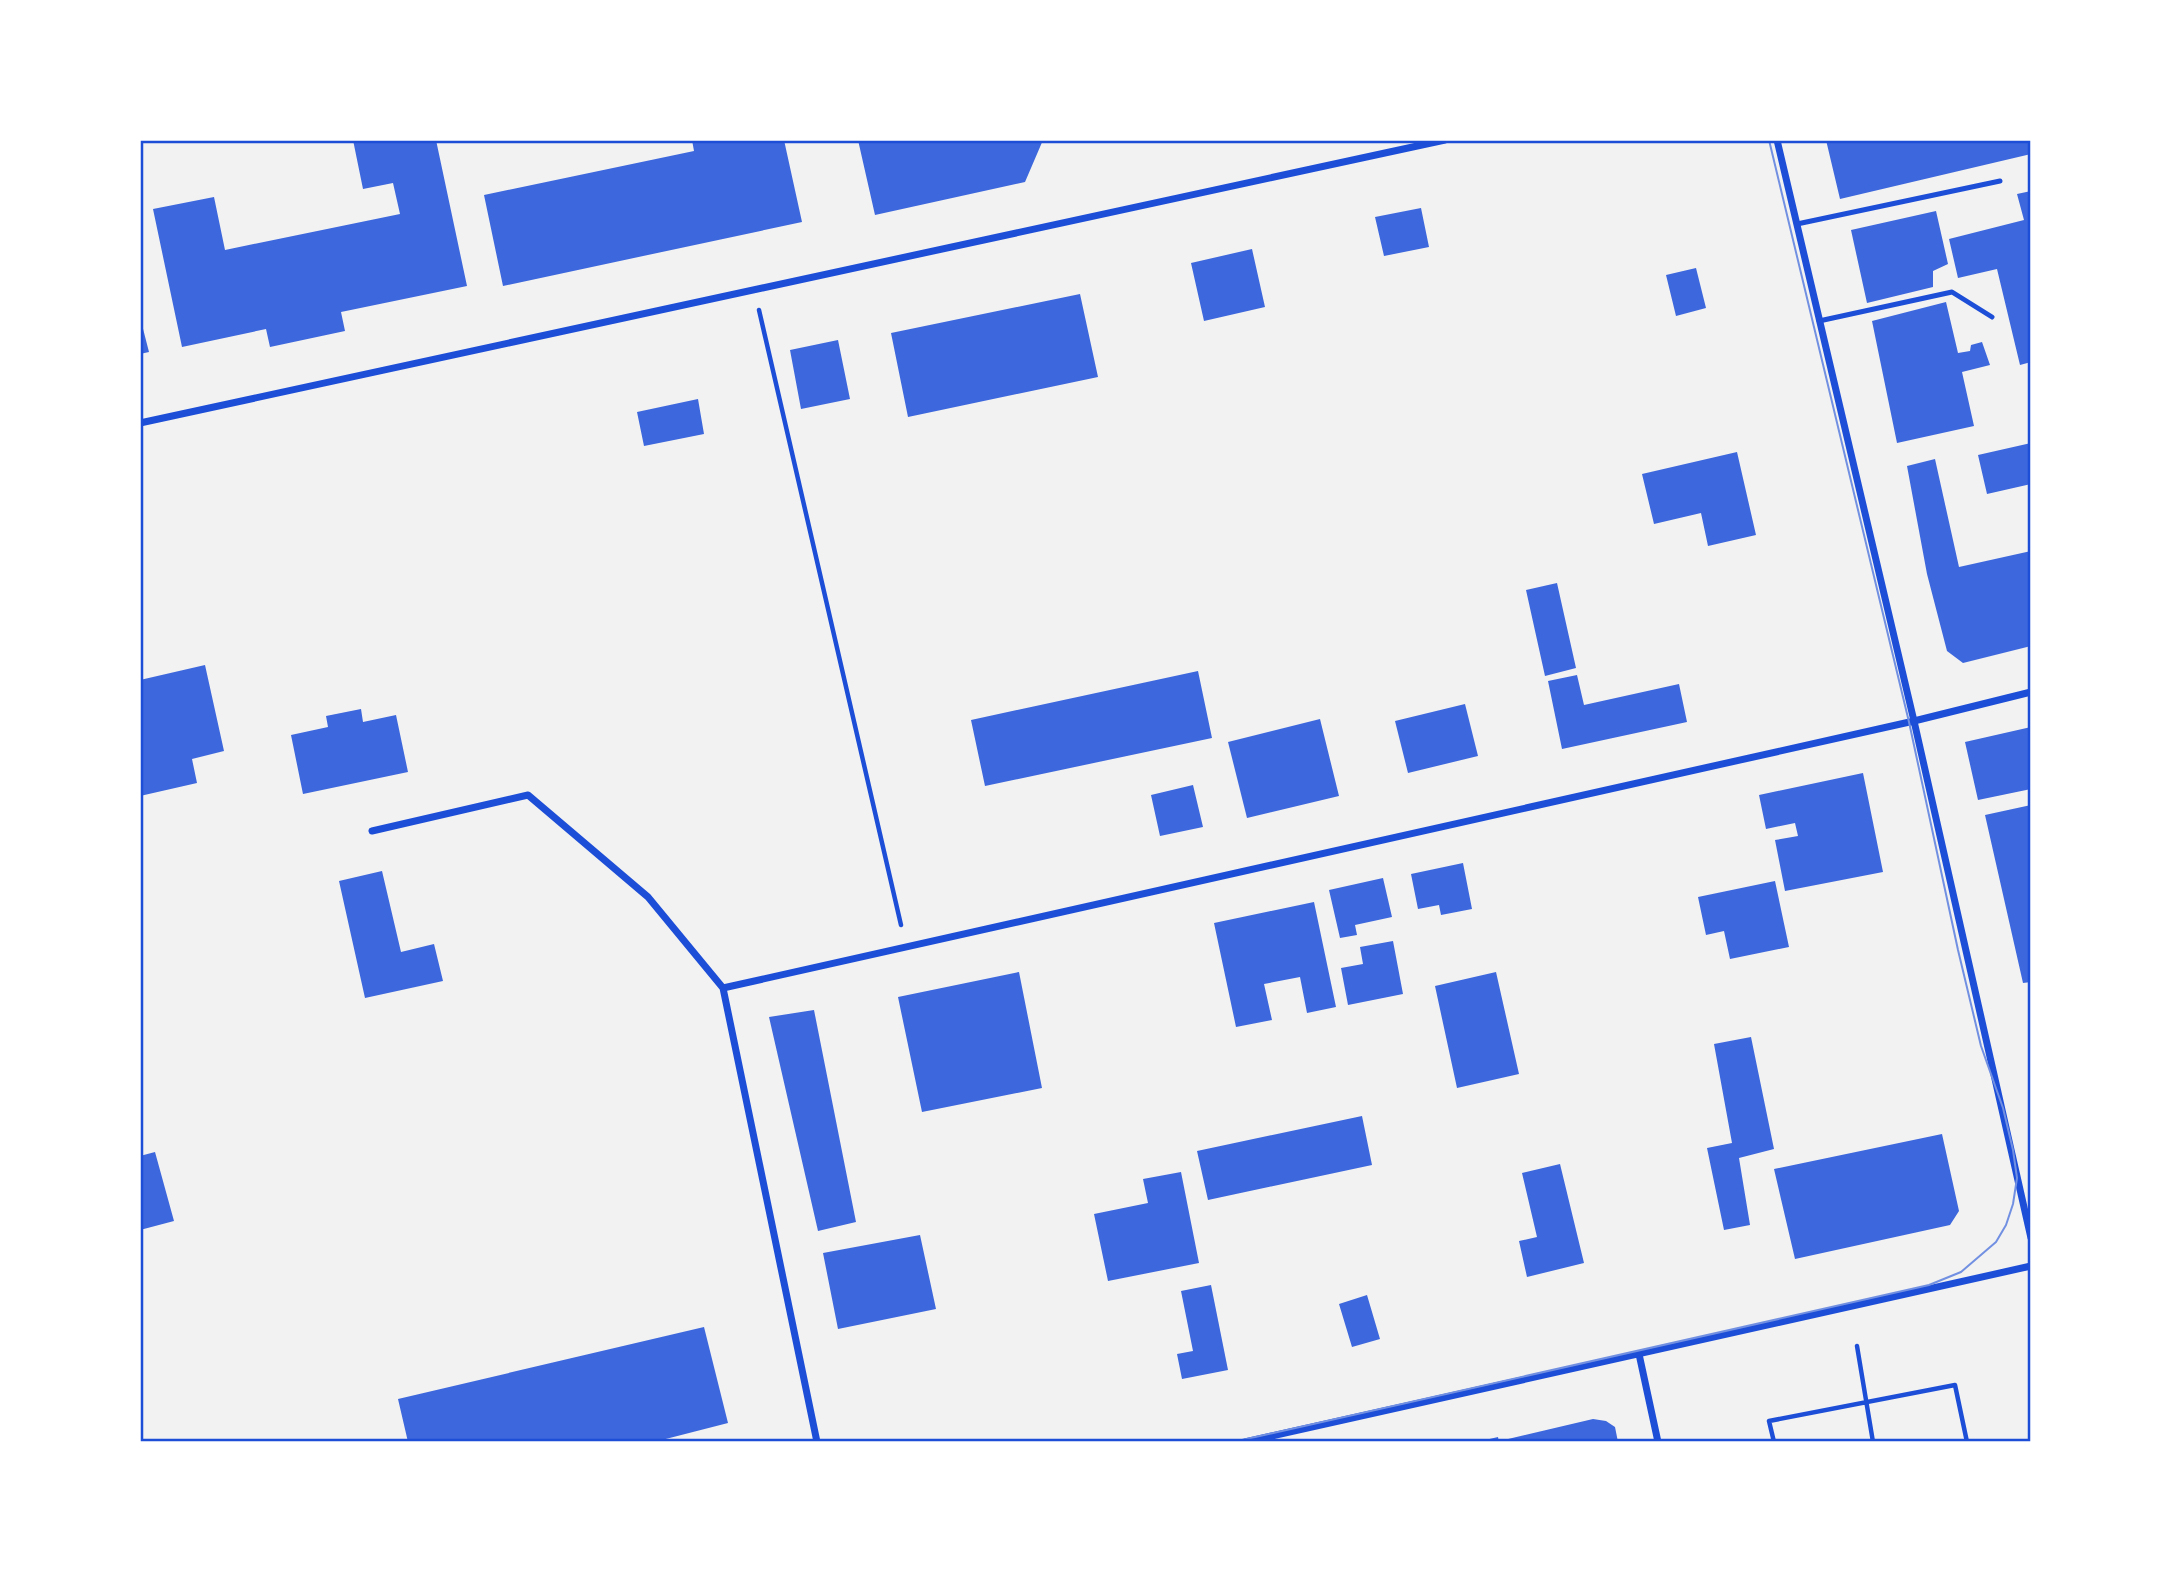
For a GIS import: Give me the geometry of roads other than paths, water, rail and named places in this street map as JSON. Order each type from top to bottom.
[{"type":"street","points":[[140,424],[1446,140]]},
{"type":"street","points":[[1777,140],[1914,721],[2031,1238]]},
{"type":"street","points":[[723,988],[1914,721],[2031,692]]},
{"type":"street","points":[[372,831],[528,795],[648,897],[723,988],[817,1442]]},
{"type":"street","points":[[1245,1442],[2031,1266]]},
{"type":"street","points":[[1639,1354],[1658,1442]]},
{"type":"lane","points":[[1797,224],[2000,181]]},
{"type":"lane","points":[[1819,321],[1952,292],[1992,317]]},
{"type":"tram line","points":[[1233,1442],[1929,1285],[1961,1272],[1996,1242],[2006,1225],[2017,1178],[2013,1150],[2003,1108],[1981,1046],[1909,722],[1769,140]]}]
